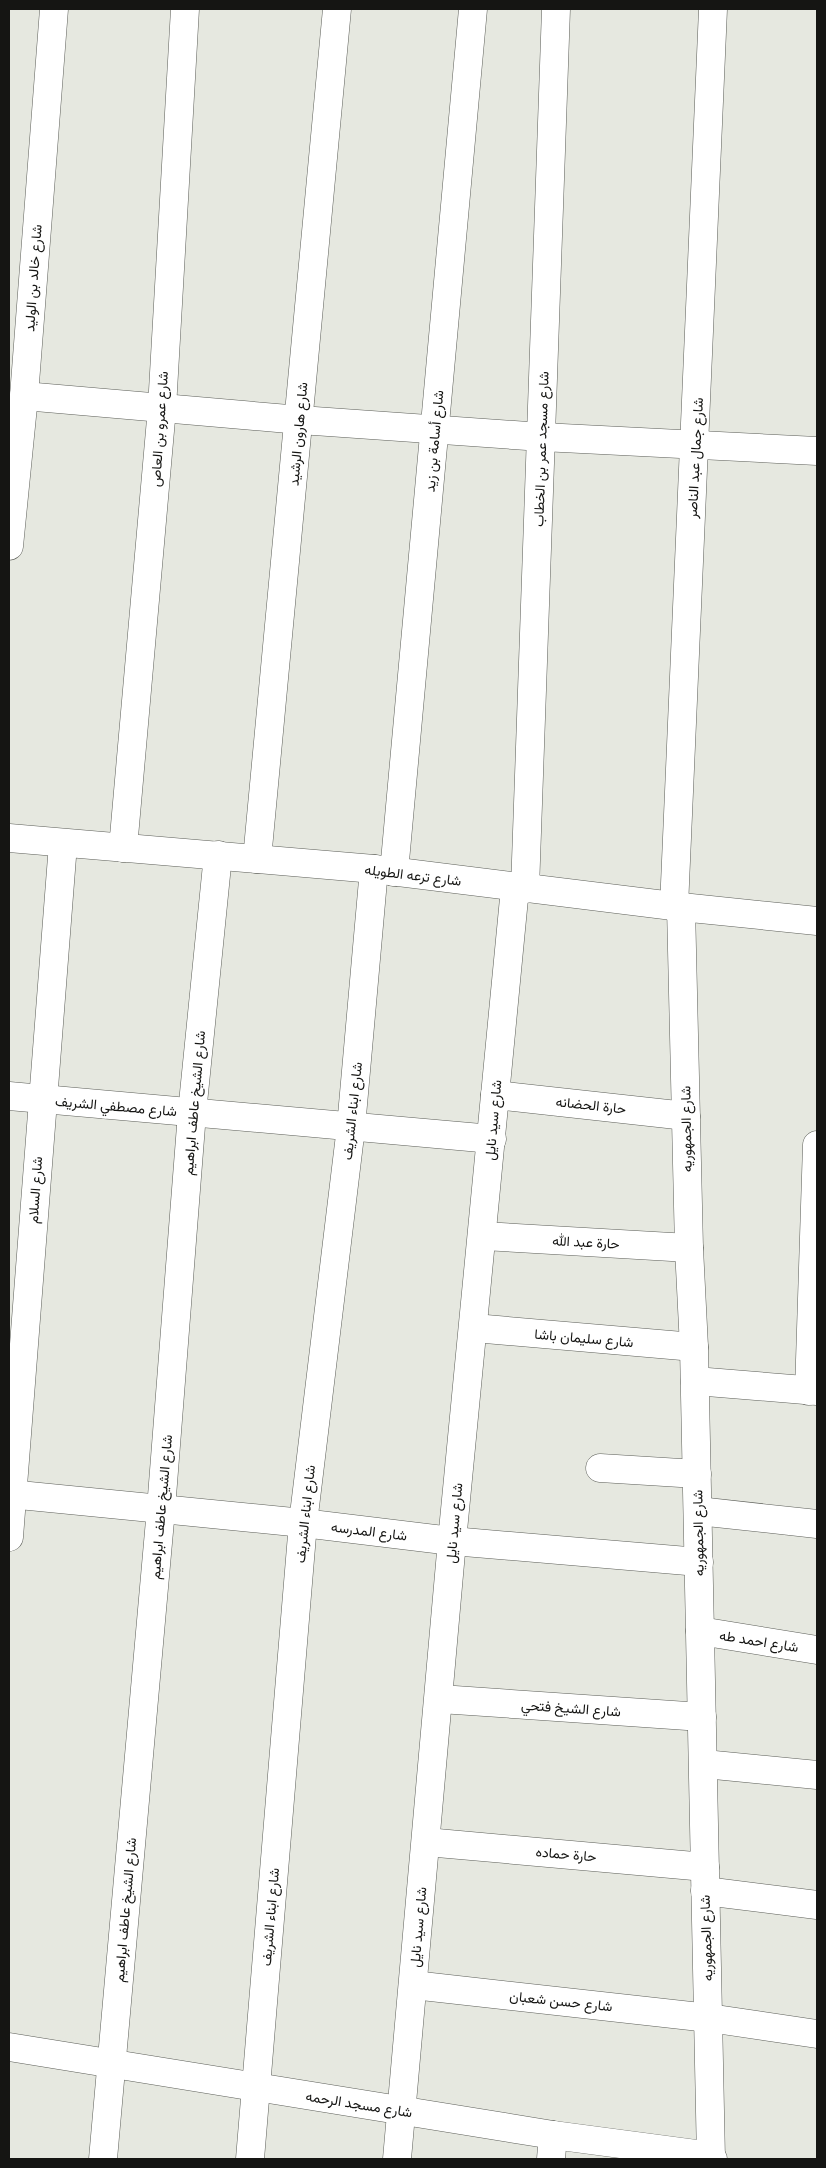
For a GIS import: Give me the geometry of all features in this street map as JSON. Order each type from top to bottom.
[{"type":"street","name":"شارع خالد بن الوليد","points":[[9,546],[24,396],[54,9]]},
{"type":"street","name":"شارع عمرو بن العاص","points":[[123,848],[162,408],[185,9]]},
{"type":"street","name":"شارع هارون الرشيد","points":[[257,859],[300,420],[337,9]]},
{"type":"street","name":"شارع أسامة بن زيد","points":[[384,871],[436,430],[473,9]]},
{"type":"street","name":"شارع مسجد عمر بن الخطاب","points":[[520,888],[542,437],[556,9]]},
{"type":"street","name":"شارع جمال عبد الناصر","points":[[677,907],[713,9]]},
{"type":"street","points":[[24,396],[436,430],[817,451]]},
{"type":"street","name":"شارع ترعه الطويله","points":[[9,838],[384,871],[677,907],[817,921]]},
{"type":"street","name":"شارع السلام","points":[[9,1537],[10,1494],[63,844]]},
{"type":"street","name":"شارع الشيخ عاطف ابراهيم","points":[[103,2159],[161,1509],[192,1113],[218,855]]},
{"type":"street","name":"شارع ابناء الشريف","points":[[250,2159],[303,1523],[384,871]]},
{"type":"street","name":"شارع سيد نايل","points":[[397,2159],[440,1700],[452,1541],[496,1095],[520,888]]},
{"type":"street","name":"شارع الجمهوريه","points":[[677,907],[695,1381],[711,2158]]},
{"type":"street","name":"حارة الحضانه","points":[[496,1095],[686,1116]]},
{"type":"street","name":"شارع مصطفي الشريف","points":[[9,1096],[492,1139]]},
{"type":"street","points":[[695,1381],[813,1391],[817,1145]]},
{"type":"street","name":"حارة عبد الله","points":[[482,1236],[689,1248]]},
{"type":"street","name":"شارع سليمان باشا","points":[[474,1328],[694,1347]]},
{"type":"street","points":[[600,1468],[697,1474]]},
{"type":"street","name":"شارع المدرسه","points":[[10,1494],[303,1523],[452,1541],[699,1562]]},
{"type":"street","points":[[698,1511],[817,1524]]},
{"type":"street","name":"شارع احمد طه","points":[[700,1631],[817,1650]]},
{"type":"street","name":"شارع الشيخ فتحي","points":[[440,1700],[702,1717]]},
{"type":"street","points":[[704,1764],[817,1776]]},
{"type":"street","name":"حارة حماده","points":[[426,1842],[705,1879],[817,1905]]},
{"type":"street","name":"شارع حسن شعبان","points":[[413,1985],[709,2018],[817,2034]]},
{"type":"street","name":"شارع مسجد الرحمه","points":[[9,2047],[401,2110],[552,2147],[711,2158]]}]
